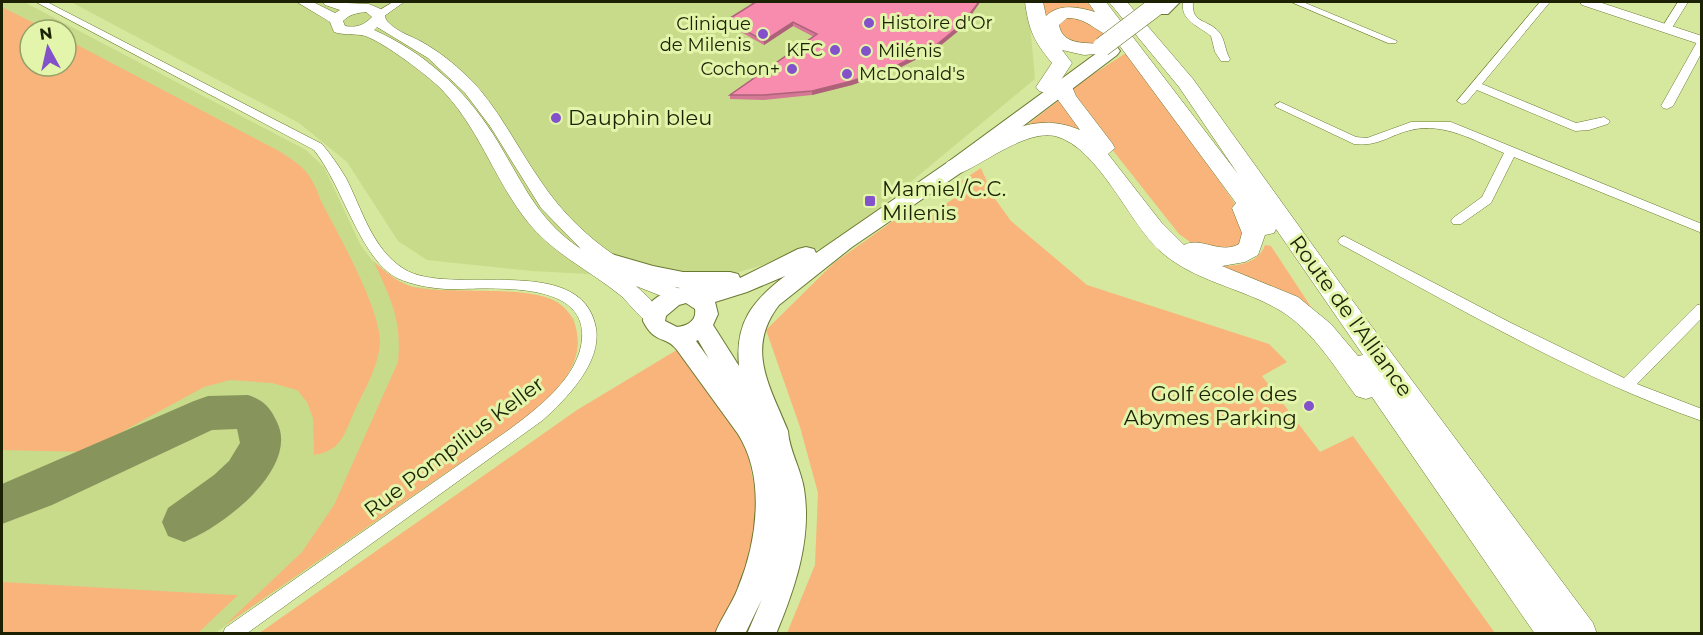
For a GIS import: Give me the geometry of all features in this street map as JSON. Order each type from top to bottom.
[{"type":"highway","points":[[1034,2],[1038,28],[1043,39],[1062,63],[1054,87],[1066,97],[1172,232],[1194,250],[1214,257],[1229,258],[1250,249],[1254,233],[1228,159],[1232,143],[1199,92],[1124,2]]},
{"type":"highway","name":"Route de l'Alliance","points":[[1097,2],[1144,62],[1228,159],[1346,311],[1581,633]]},
{"type":"highway","name":"Route de l'Alliance","points":[[1118,2],[1186,83],[1228,159],[1502,560],[1555,633]]},
{"type":"highway","points":[[1104,49],[1079,48],[1061,42],[1051,34],[1049,24],[1055,16],[1066,13],[1097,18],[1144,62]]},
{"type":"highway","points":[[955,167],[978,158],[1013,137],[1038,129],[1059,130],[1086,143],[1164,241],[1178,254],[1201,267],[1275,297],[1304,314],[1316,325],[1436,482],[1502,560]]},
{"type":"main road","points":[[304,2],[336,20]]},
{"type":"main road","points":[[330,2],[376,14],[385,27],[426,50],[471,90],[496,121],[535,186],[556,215],[586,244],[608,261],[653,286],[693,315],[776,439],[790,482],[793,516],[786,573],[776,603],[761,633]]},
{"type":"main road","points":[[1587,2],[1701,42]]},
{"type":"main road","points":[[776,439],[776,431],[751,367],[749,347],[752,331],[760,313],[771,299],[845,242],[955,167],[1054,87],[1162,5]]},
{"type":"main road","points":[[353,9],[336,20],[336,27],[343,31],[361,30],[372,25],[376,14]]},
{"type":"main road","points":[[361,30],[373,34],[412,57],[458,94],[482,129],[539,225],[558,244],[627,288],[655,318],[656,324],[664,333],[731,290],[768,276],[806,255],[1054,87]]},
{"type":"main road","points":[[655,318],[662,303],[693,315],[729,302],[795,272],[845,242]]},
{"type":"main road","points":[[608,261],[658,276],[713,282],[757,275],[806,255]]},
{"type":"main road","points":[[693,315],[757,445],[768,489],[764,551],[753,584],[729,633]]},
{"type":"street","name":"Rue Pompilius Keller","points":[[41,2],[318,147],[335,165],[375,251],[392,269],[402,275],[440,283],[509,285],[550,291],[567,297],[580,308],[588,324],[589,343],[584,360],[558,397],[535,417],[231,633]]},
{"type":"street","points":[[376,14],[393,2]]},
{"type":"street","points":[[376,14],[399,2]]},
{"type":"street","points":[[1188,2],[1186,10],[1188,16],[1208,27],[1216,35],[1220,52],[1225,59]]},
{"type":"street","points":[[1296,2],[1392,41]]},
{"type":"street","points":[[1462,101],[1545,2]]},
{"type":"street","points":[[1666,29],[1683,2]]},
{"type":"street","points":[[1667,106],[1701,42]]},
{"type":"street","points":[[1476,86],[1575,127],[1589,126],[1604,120]]},
{"type":"street","points":[[1281,105],[1354,140],[1368,142],[1411,126],[1430,123],[1447,125],[1701,229]]},
{"type":"street","points":[[1457,221],[1487,200],[1510,152]]},
{"type":"street","points":[[1344,241],[1506,327],[1645,394],[1701,415]]},
{"type":"street","points":[[1627,385],[1701,309]]},
{"type":"shaded area","points":[[2,2],[24,2],[54,18],[18,18],[18,78],[78,78],[78,30],[306,150],[324,167],[360,244],[371,259],[395,279],[411,286],[440,290],[542,296],[558,302],[574,319],[578,343],[574,364],[540,408],[215,633],[2,633]]},
{"type":"shaded area","points":[[71,2],[1028,2],[1035,79],[836,244],[721,277],[681,279],[532,271],[427,260],[398,241],[347,162],[299,123]]},
{"type":"shaded area","points":[[1043,2],[1087,2],[1101,17],[1043,19]]},
{"type":"shaded area","points":[[2,7],[24,18],[18,18],[18,78],[78,78],[78,45],[277,150],[305,170],[366,292],[379,330],[380,344],[374,370],[344,435],[336,446],[323,453],[314,455],[313,418],[307,402],[297,390],[272,383],[230,380],[204,387],[85,452],[2,450]]},
{"type":"shaded area","points":[[1066,17],[1075,17],[1110,35],[1090,48],[1062,38],[1060,27]]},
{"type":"shaded area","points":[[1126,53],[1175,116],[1246,220],[1240,250],[1193,244],[1179,234],[1077,105],[1070,89]]},
{"type":"shaded area","points":[[1062,98],[1084,133],[1069,126],[1054,123],[1039,123],[1023,128]]},
{"type":"shaded area","points":[[981,168],[993,196],[1011,221],[1087,285],[1269,344],[1287,362],[1262,376],[1320,452],[1353,436],[1495,633],[787,633],[815,565],[818,493],[800,427],[766,330],[834,263],[893,221],[931,214],[956,197],[952,187]]},
{"type":"shaded area","points":[[1265,245],[1271,246],[1317,316],[1204,264],[1239,265],[1255,259]]},
{"type":"shaded area","points":[[374,262],[397,280],[413,287],[529,294],[545,297],[558,303],[568,312],[576,328],[578,344],[573,365],[562,383],[540,408],[225,625],[302,552],[334,505],[398,362],[397,321]]},
{"type":"shaded area","points":[[680,348],[745,441],[758,505],[753,557],[729,617],[715,633],[258,634],[577,410]]},
{"type":"shaded area","points":[[2,582],[238,595],[198,633],[2,633]]},
{"type":"building","name":"Milénis","points":[[756,2],[979,2],[962,24],[935,46],[896,66],[852,81],[812,91],[730,95],[817,34],[793,22],[764,41],[727,20]]},
{"type":"taxiway","points":[[2,504],[37,491],[208,413],[248,412],[259,427],[261,443],[255,459],[244,475],[229,489],[184,522]]},
{"type":"place","name":"Histoire d'Or","points":[[869,23]]},
{"type":"place","name":"Clinique de Milenis","points":[[763,34]]},
{"type":"place","name":"KFC","points":[[835,50]]},
{"type":"place","name":"Milénis","points":[[866,51]]},
{"type":"place","name":"Cochon+","points":[[792,69]]},
{"type":"place","name":"McDonald's","points":[[847,74]]},
{"type":"place","name":"Dauphin bleu","points":[[556,118]]},
{"type":"place","name":"Mamiel/C.C. Milenis","points":[[870,201]]},
{"type":"place","name":"Golf école des Abymes Parking","points":[[1309,406]]}]
